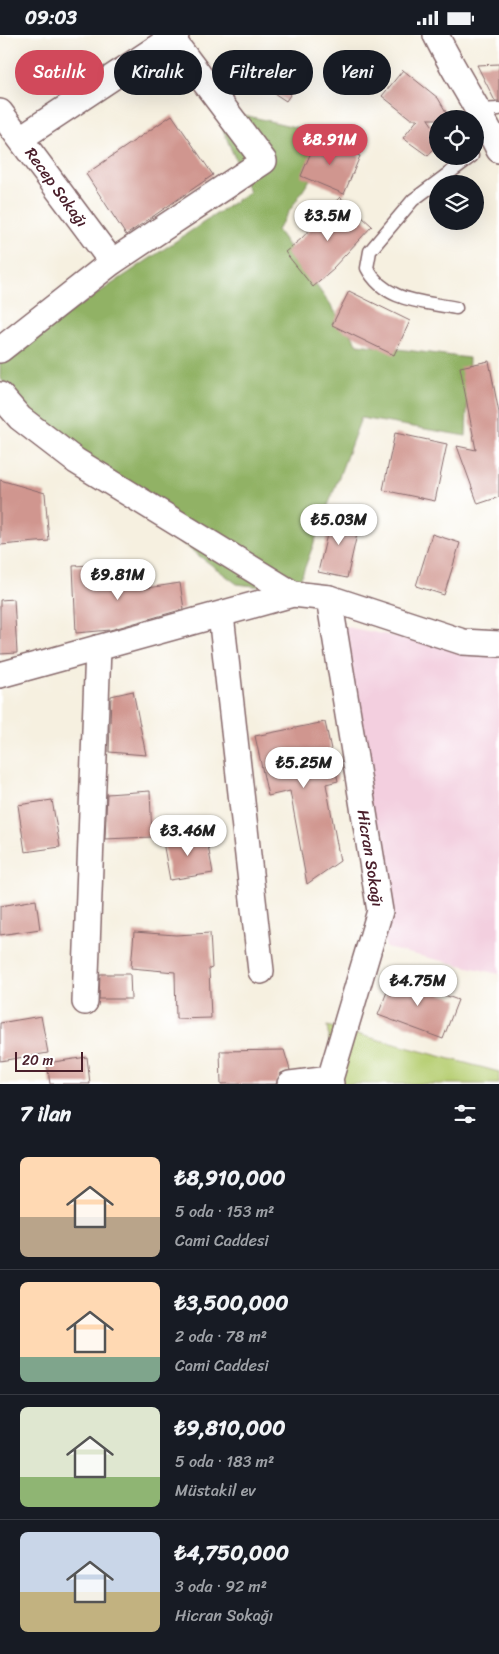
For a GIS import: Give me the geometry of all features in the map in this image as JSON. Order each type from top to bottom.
[{"type":"street","points":[[436,35],[453,71],[489,110],[485,150]]},
{"type":"street","points":[[0,350],[112,262],[264,161],[172,36],[21,138]]},
{"type":"street","name":"Recep Sokağı","points":[[0,112],[112,262]]},
{"type":"street","points":[[0,395],[20,418],[76,461],[293,594]]},
{"type":"street","points":[[0,675],[293,594],[329,598],[463,642],[499,644]]},
{"type":"street","name":"Hicran Sokağı","points":[[329,598],[380,911],[331,1082]]},
{"type":"street","points":[[221,615],[261,971]]},
{"type":"street","points":[[85,1002],[98,648]]},
{"type":"street","points":[[290,1084],[331,1082]]},
{"type":"lane","points":[[456,308],[395,297],[374,281],[366,268],[370,251],[413,200],[485,150]]},
{"type":"shaded area","points":[[325,623],[499,656],[499,974],[386,948]]},
{"type":"green space","points":[[214,108],[338,137],[277,230],[358,344],[469,358],[466,436],[361,418],[296,591],[237,584],[34,433],[0,377],[0,359],[249,192]]},
{"type":"green space","points":[[327,1026],[499,1072],[499,1084],[336,1084]]},
{"type":"building","points":[[499,64],[499,101],[495,101],[477,65]]},
{"type":"building","points":[[403,70],[438,98],[445,110],[429,110],[428,156],[403,138],[418,119],[411,119],[382,96],[391,95],[391,85]]},
{"type":"building","points":[[277,95],[290,95],[286,101]]},
{"type":"building","points":[[172,115],[213,175],[126,235],[86,174]]},
{"type":"building","points":[[317,138],[360,156],[344,194],[301,176]]},
{"type":"building","points":[[340,197],[372,226],[334,269],[313,287],[285,252],[301,239]]},
{"type":"building","points":[[349,291],[410,321],[394,355],[332,325]]},
{"type":"building","points":[[489,361],[499,413],[499,497],[478,504],[457,446],[476,450],[460,367]]},
{"type":"building","points":[[395,433],[447,444],[435,501],[383,490]]},
{"type":"building","points":[[0,480],[45,493],[49,541],[0,545]]},
{"type":"building","points":[[332,514],[360,521],[347,578],[318,572]]},
{"type":"building","points":[[432,534],[460,543],[444,595],[416,586]]},
{"type":"building","points":[[109,564],[109,587],[140,584],[141,589],[180,583],[184,609],[110,630],[76,633],[73,566]]},
{"type":"building","points":[[14,599],[17,653],[0,654],[0,600]]},
{"type":"building","points":[[133,691],[146,755],[109,752],[111,696]]},
{"type":"building","points":[[325,722],[338,781],[326,784],[340,861],[307,884],[290,791],[268,796],[255,736]]},
{"type":"building","points":[[150,791],[152,837],[105,839],[107,794]]},
{"type":"building","points":[[52,800],[60,847],[25,852],[18,805]]},
{"type":"building","points":[[206,835],[213,873],[170,880],[163,842]]},
{"type":"building","points":[[36,900],[40,929],[0,935],[0,906]]},
{"type":"building","points":[[134,932],[176,935],[210,933],[212,968],[209,969],[211,1018],[176,1019],[175,972],[131,968]]},
{"type":"building","points":[[100,974],[130,974],[131,999],[99,999]]},
{"type":"building","points":[[393,976],[458,1000],[443,1039],[378,1015]]},
{"type":"building","points":[[41,1016],[48,1053],[0,1061],[0,1023]]},
{"type":"building","points":[[284,1050],[290,1070],[281,1073],[276,1084],[221,1084],[220,1051]]},
{"type":"building","points":[[87,1057],[90,1084],[50,1084],[47,1063]]}]
